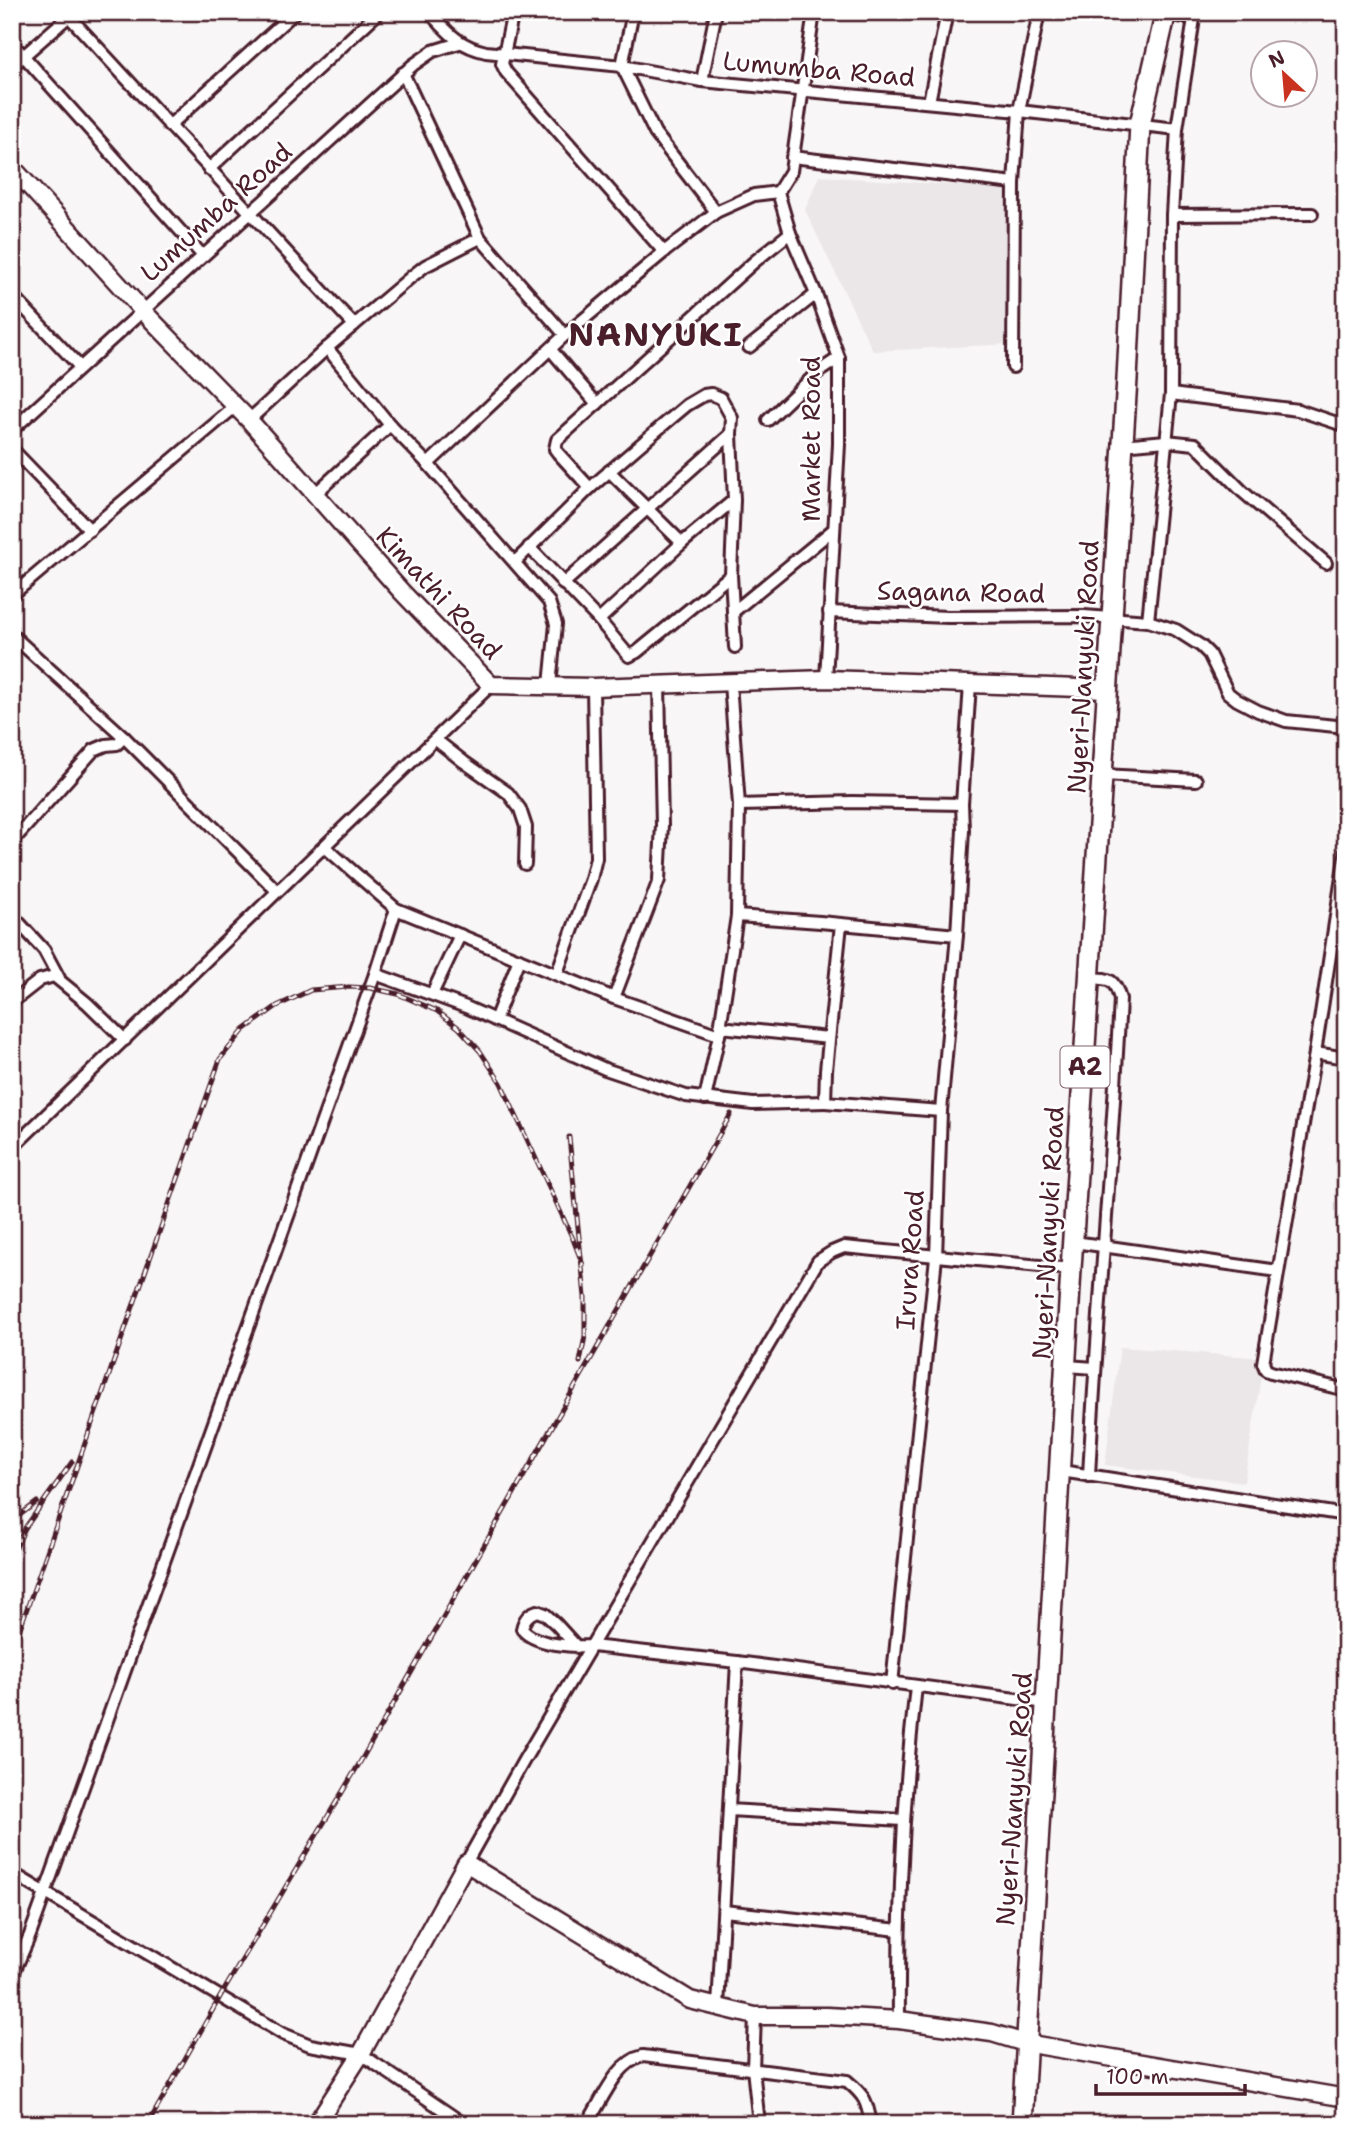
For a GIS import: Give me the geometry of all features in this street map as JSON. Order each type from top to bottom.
[{"type":"highway","name":"Nyeri-Nanyuki Road","points":[[1022,2124],[1140,124],[1163,13]]},
{"type":"street","points":[[169,125],[295,12]]},
{"type":"street","points":[[209,169],[379,12]]},
{"type":"street","name":"Lumumba Road","points":[[429,12],[459,43],[486,52],[622,66],[702,81],[803,89],[1177,129]]},
{"type":"street","points":[[513,12],[502,64],[506,72],[664,252]]},
{"type":"street","points":[[632,12],[622,66],[655,132],[716,212]]},
{"type":"street","points":[[702,81],[716,12]]},
{"type":"street","points":[[428,464],[565,335],[664,252],[716,212],[754,195],[778,192],[791,171],[814,12]]},
{"type":"street","points":[[929,102],[947,12]]},
{"type":"street","points":[[1013,367],[1014,183],[1019,111],[1039,12]]},
{"type":"street","points":[[1148,621],[1171,394],[1172,215],[1177,129],[1195,15],[1163,13]]},
{"type":"street","points":[[12,66],[67,14],[354,325]]},
{"type":"street","points":[[12,43],[202,255]]},
{"type":"street","name":"Lumumba Road","points":[[12,430],[403,74],[433,51],[459,43]]},
{"type":"street","points":[[403,74],[480,238],[565,335]]},
{"type":"street","points":[[792,157],[1014,183]]},
{"type":"street","name":"Kimathi Road","points":[[12,167],[142,310],[249,420],[401,591],[491,685],[593,687],[826,679],[1074,690],[1107,699]]},
{"type":"street","name":"Market Road","points":[[778,192],[790,233],[839,358],[839,444],[826,679]]},
{"type":"street","points":[[1172,215],[1312,215]]},
{"type":"street","points":[[590,488],[558,453],[555,444],[557,440],[754,262],[790,233]]},
{"type":"street","points":[[249,420],[327,348],[418,271],[480,238]]},
{"type":"street","points":[[749,347],[816,294]]},
{"type":"street","points":[[12,295],[80,368]]},
{"type":"street","points":[[327,348],[390,425],[544,594],[553,611],[555,624],[550,685]]},
{"type":"street","points":[[551,350],[597,404]]},
{"type":"street","points":[[768,419],[818,372],[839,358]]},
{"type":"street","points":[[515,562],[609,471],[687,405],[711,394],[721,398],[732,418],[734,500],[731,575],[735,647]]},
{"type":"street","points":[[1171,394],[1298,410],[1346,426]]},
{"type":"street","points":[[12,595],[236,406]]},
{"type":"street","points":[[314,494],[390,425]]},
{"type":"street","points":[[563,584],[731,433]]},
{"type":"street","points":[[1122,445],[1166,441],[1195,444],[1242,492],[1325,563]]},
{"type":"street","points":[[12,449],[90,530]]},
{"type":"street","points":[[609,471],[682,543]]},
{"type":"street","points":[[599,620],[682,543],[734,500]]},
{"type":"street","points":[[733,612],[834,529]]},
{"type":"street","points":[[529,547],[599,620],[627,654],[632,656],[731,575]]},
{"type":"street","name":"Sagana Road","points":[[829,611],[948,617],[1084,615],[1148,621],[1176,630],[1201,646],[1209,654],[1228,693],[1237,700],[1286,721],[1346,727]]},
{"type":"street","points":[[12,635],[124,737],[277,891]]},
{"type":"street","points":[[705,1099],[737,916],[739,805],[730,683]]},
{"type":"street","name":"Irura Road","points":[[892,1684],[936,1257],[942,1111],[957,935],[970,684]]},
{"type":"street","points":[[12,1148],[491,685]]},
{"type":"street","points":[[614,998],[659,880],[662,825],[659,685]]},
{"type":"street","points":[[557,973],[596,858],[593,687]]},
{"type":"street","points":[[12,842],[94,750],[117,744],[124,737]]},
{"type":"street","points":[[436,740],[509,793],[520,809],[526,827],[525,864]]},
{"type":"street","points":[[1103,775],[1196,780]]},
{"type":"street","points":[[739,805],[852,802],[962,804]]},
{"type":"street","points":[[325,847],[396,909],[614,998],[719,1031],[829,1038]]},
{"type":"street","points":[[1346,851],[1315,1053],[1263,1354],[1264,1366],[1271,1372],[1346,1390]]},
{"type":"street","points":[[12,1976],[45,1894],[396,909]]},
{"type":"street","points":[[12,915],[44,950],[59,978],[125,1040]]},
{"type":"street","points":[[737,916],[957,935]]},
{"type":"street","points":[[825,1102],[841,925]]},
{"type":"street","points":[[432,995],[460,935]]},
{"type":"street","points":[[495,1020],[519,959]]},
{"type":"street","points":[[375,974],[495,1020],[605,1069],[686,1096],[753,1104],[825,1102],[942,1111]]},
{"type":"street","points":[[12,1002],[44,977],[59,978]]},
{"type":"street","points":[[1089,1476],[1120,999],[1115,984],[1110,979],[1090,978]]},
{"type":"street","points":[[1315,1053],[1346,1058]]},
{"type":"street","points":[[1074,1242],[1278,1271]]},
{"type":"street","points":[[316,2124],[361,2054],[518,1770],[818,1261],[844,1247],[1071,1269]]},
{"type":"street","points":[[1067,1366],[1095,1368]]},
{"type":"street","points":[[1061,1471],[1346,1515]]},
{"type":"street","points":[[577,1647],[545,1614],[537,1611],[523,1621],[522,1629],[527,1635],[577,1647],[592,1646],[737,1662],[1047,1703]]},
{"type":"street","points":[[718,2007],[737,1662]]},
{"type":"street","points":[[899,2020],[903,1821],[916,1686]]},
{"type":"street","points":[[729,1810],[903,1821]]},
{"type":"street","points":[[466,1863],[690,2000],[755,2016],[899,2020],[992,2033],[1025,2043],[1346,2098]]},
{"type":"street","points":[[12,1873],[283,2034],[310,2045],[361,2054],[447,2119],[464,2124]]},
{"type":"street","points":[[724,1911],[899,1930]]},
{"type":"street","points":[[755,2016],[753,2069],[759,2124]]},
{"type":"street","points":[[587,2124],[621,2068],[634,2058],[643,2056],[847,2081],[866,2099],[871,2124]]},
{"type":"shaded area","points":[[819,176],[1012,189],[1011,344],[873,351],[805,210]]},
{"type":"shaded area","points":[[1120,1347],[1264,1358],[1244,1482],[1105,1465]]},
{"type":"shaded area","points":[[1346,1634],[1346,1684],[1338,1682]]},
{"type":"railway","points":[[12,1651],[220,1059],[244,1030],[277,1006],[311,990],[370,988],[398,994],[437,1011],[459,1028],[480,1051],[501,1083],[583,1265]]},
{"type":"railway","points":[[148,2124],[220,1997],[359,1764],[731,1114]]},
{"type":"railway","points":[[569,1137],[585,1297],[585,1336],[580,1362]]},
{"type":"railway","points":[[12,1556],[25,1528],[72,1462]]},
{"type":"railway","points":[[12,1521],[37,1502]]},
{"type":"district","name":"NANYUKI","points":[[656,334]]}]
